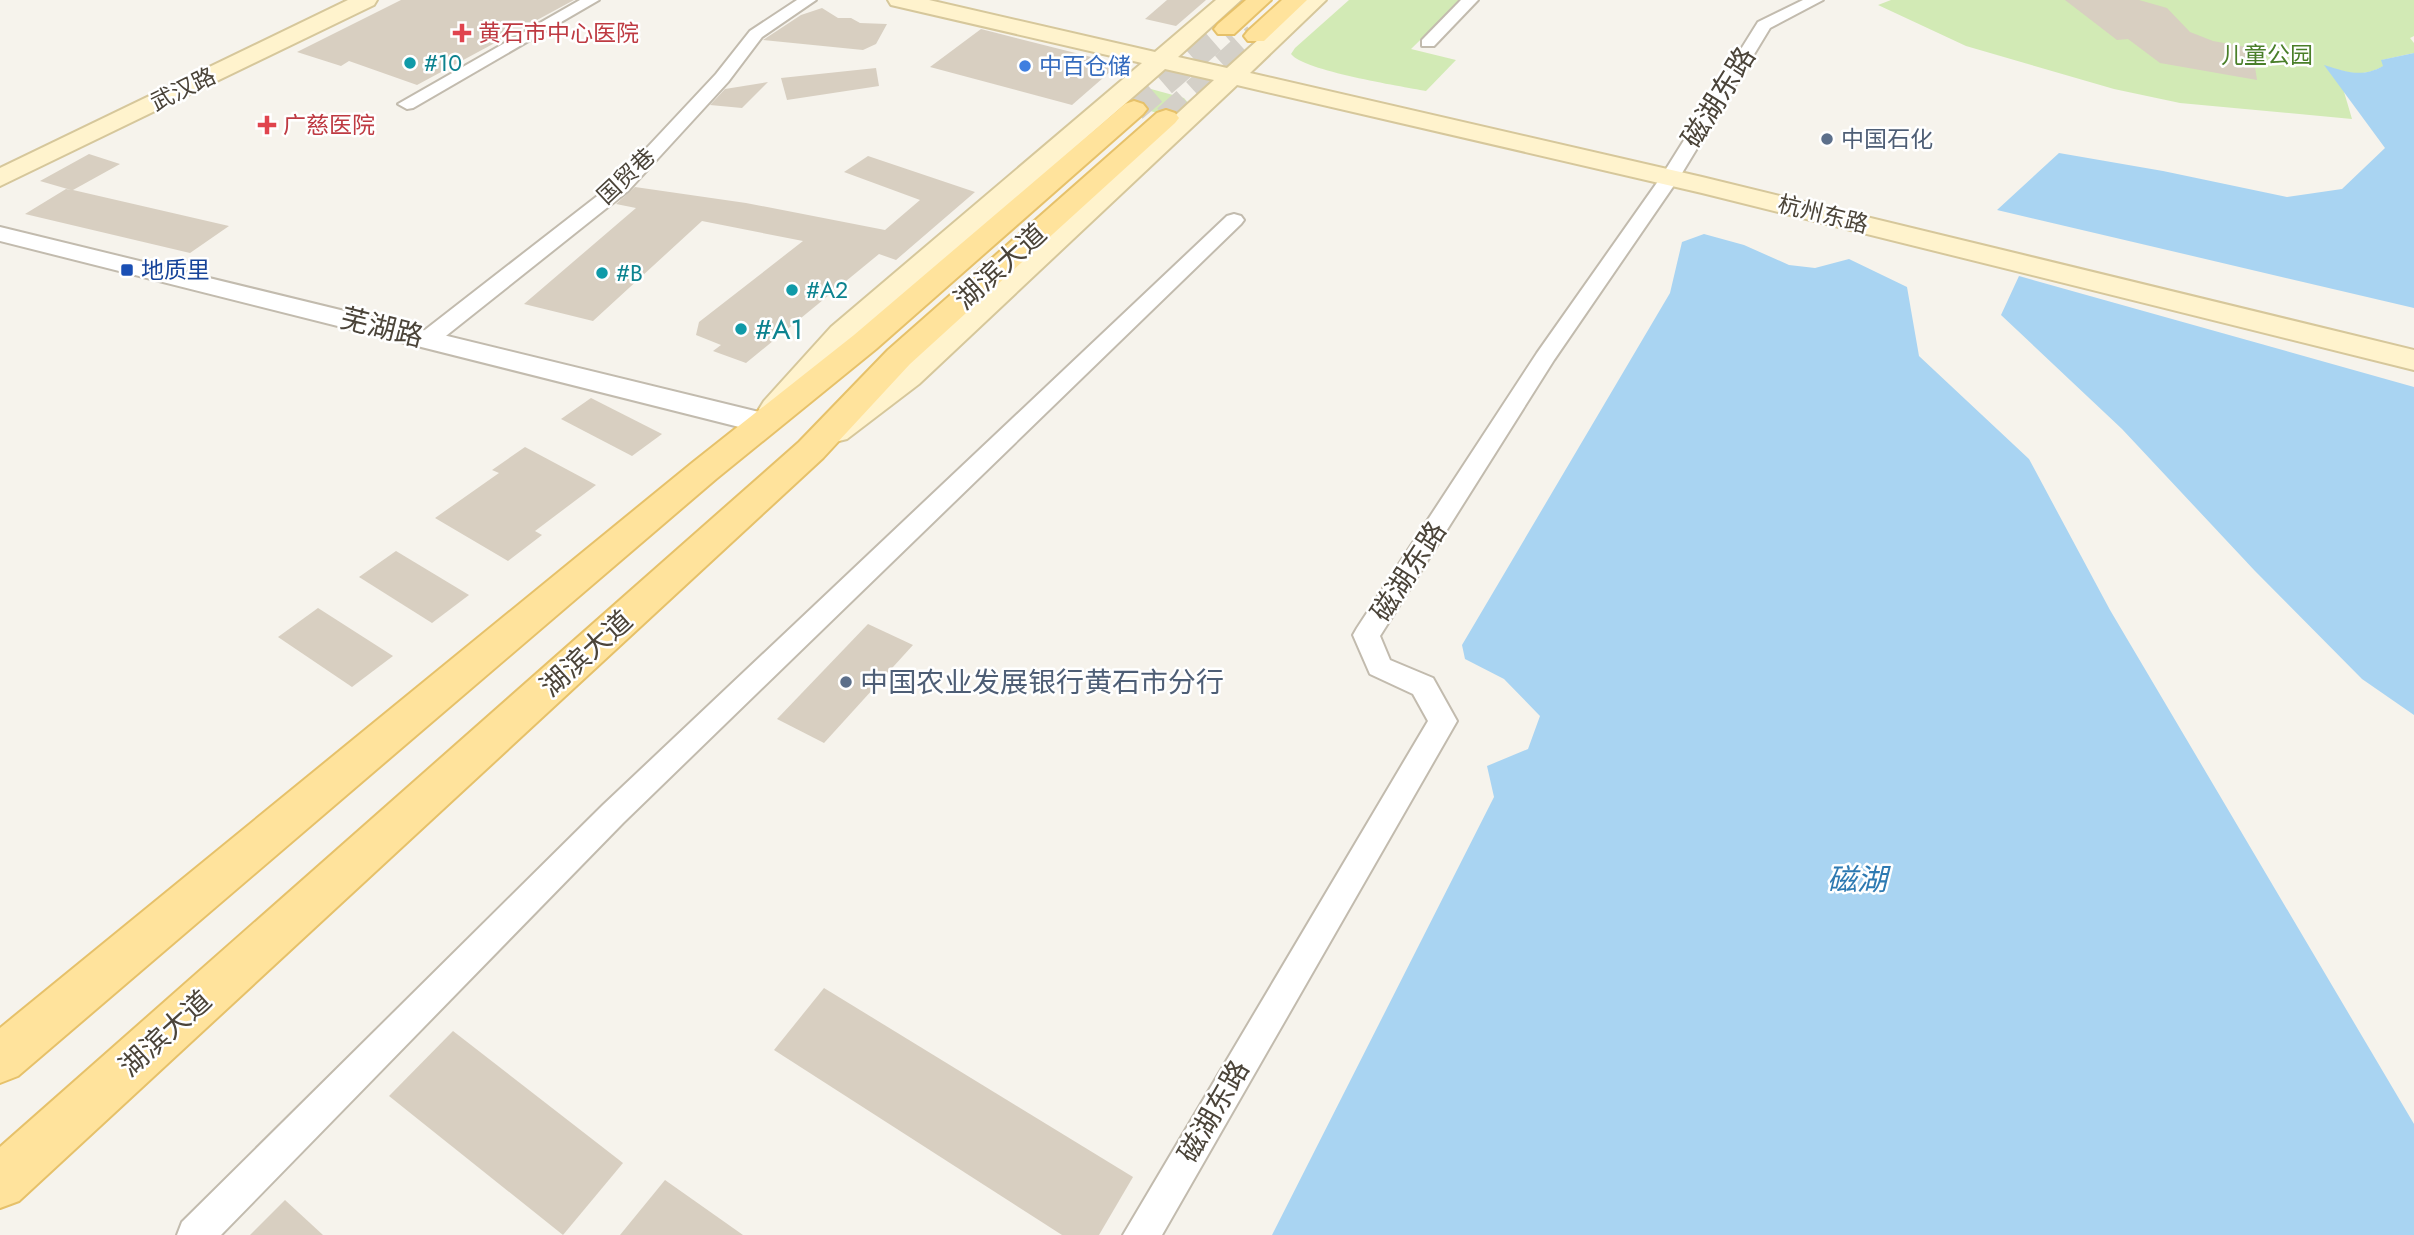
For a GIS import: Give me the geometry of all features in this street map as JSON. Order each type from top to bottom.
[{"type":"main road","name":"武汉路","points":[[0,163],[339,0]]},
{"type":"main road","name":"武汉路","points":[[0,178],[366,0]]},
{"type":"main road","points":[[899,0],[1168,55]]},
{"type":"main road","points":[[972,0],[1168,55]]},
{"type":"main road","points":[[763,424],[842,334],[1230,0]]},
{"type":"main road","points":[[1226,29],[1260,0]]},
{"type":"main road","points":[[1256,36],[1296,0]]},
{"type":"main road","points":[[811,450],[908,377],[1315,0]]},
{"type":"main road","name":"杭州东路","points":[[1168,55],[2414,344]]},
{"type":"main road","name":"湖滨大道","points":[[0,1059],[763,424],[1150,113],[900,357],[811,450],[0,1182]]},
{"type":"main road","name":"杭州东路","points":[[1673,172],[2414,360]]},
{"type":"street","points":[[407,104],[591,0]]},
{"type":"street","name":"国贸巷","points":[[429,338],[621,187],[722,78],[756,34],[808,0]]},
{"type":"street","points":[[1428,43],[1470,0]]},
{"type":"street","name":"磁湖东路","points":[[1142,1235],[1443,720],[1423,686],[1380,667],[1366,635],[1545,358],[1673,172],[1764,25],[1815,0]]},
{"type":"street","points":[[195,1235],[613,814],[1234,220]]},
{"type":"street","name":"芜湖路","points":[[0,234],[429,338],[763,424]]},
{"type":"green space","points":[[1349,0],[1461,0],[1411,49],[1456,60],[1426,91],[1333,72],[1299,60],[1291,54]]},
{"type":"green space","name":"儿童公园","points":[[1891,0],[2414,0],[2414,36],[2410,38],[2414,43],[2414,53],[2382,60],[2384,66],[2369,72],[2348,72],[2325,66],[2342,85],[2352,119],[2180,103],[2114,89],[1966,46],[1878,5]]},
{"type":"green space","points":[[1151,89],[1184,98],[1189,104],[1174,118],[1127,104],[1143,91]]},
{"type":"water","points":[[2414,53],[2414,308],[1997,210],[2059,153],[2287,197],[2342,189],[2385,148],[2324,65],[2361,73],[2383,66],[2381,60]]},
{"type":"water","name":"磁湖","points":[[1704,234],[1744,245],[1789,265],[1815,268],[1849,259],[1907,287],[1919,356],[2029,459],[2110,610],[2414,1124],[2414,1235],[1272,1235],[1494,797],[1487,766],[1528,749],[1540,716],[1504,679],[1465,659],[1462,645],[1670,293],[1682,242]]},
{"type":"water","points":[[2019,276],[2414,387],[2414,715],[2362,679],[2255,571],[2122,429],[2001,315]]},
{"type":"building","name":"黄石市中心医院","points":[[401,0],[574,0],[417,85],[349,61],[341,66],[297,52]]},
{"type":"building","points":[[1167,0],[1206,0],[1176,26],[1145,19]]},
{"type":"building","points":[[2065,0],[2139,0],[2167,8],[2190,32],[2213,41],[2252,48],[2257,80],[2160,63],[2128,39],[2117,40]]},
{"type":"building","points":[[822,8],[838,18],[851,18],[860,23],[887,24],[876,44],[863,50],[763,40],[801,15]]},
{"type":"building","name":"中百仓储","points":[[981,29],[1119,64],[1072,105],[930,67]]},
{"type":"building","points":[[876,68],[879,86],[787,100],[781,78]]},
{"type":"building","points":[[768,82],[742,108],[710,105],[725,89]]},
{"type":"building","points":[[89,154],[120,164],[73,190],[229,226],[190,253],[25,214],[66,189],[71,190],[40,181]]},
{"type":"building","points":[[868,156],[975,192],[896,260],[879,254],[746,363],[713,351],[721,345],[696,335],[699,322],[803,241],[702,221],[593,321],[524,304],[636,208],[616,204],[635,187],[746,203],[885,230],[920,200],[844,172]]},
{"type":"building","points":[[591,398],[662,434],[632,456],[561,419]]},
{"type":"building","points":[[525,447],[596,485],[535,531],[542,535],[508,561],[435,518],[499,473],[492,470]]},
{"type":"building","points":[[396,551],[469,595],[432,623],[359,577]]},
{"type":"building","points":[[318,608],[393,656],[352,687],[278,637]]},
{"type":"building","name":"中国农业发展银行黄石市分行","points":[[868,624],[913,645],[824,743],[777,719]]},
{"type":"building","points":[[824,988],[1133,1177],[1099,1235],[1062,1235],[774,1050]]},
{"type":"building","points":[[453,1031],[623,1163],[563,1235],[389,1096]]},
{"type":"building","points":[[665,1180],[743,1235],[620,1235]]},
{"type":"building","points":[[285,1200],[323,1235],[250,1235]]},
{"type":"tunnel","points":[[1134,109],[1226,29]]},
{"type":"tunnel","points":[[1166,118],[1256,36]]},
{"type":"place","name":"黄石市中心医院","points":[[462,33]]},
{"type":"place","name":"#10","points":[[410,63]]},
{"type":"place","name":"中百仓储","points":[[1025,66]]},
{"type":"place","name":"广慈医院","points":[[267,125]]},
{"type":"place","name":"中国石化","points":[[1827,139]]},
{"type":"place","name":"地质里","points":[[127,270]]},
{"type":"place","name":"#B","points":[[602,273]]},
{"type":"place","name":"#A2","points":[[792,290]]},
{"type":"place","name":"#A1","points":[[741,329]]},
{"type":"place","name":"中国农业发展银行黄石市分行","points":[[846,682]]}]
